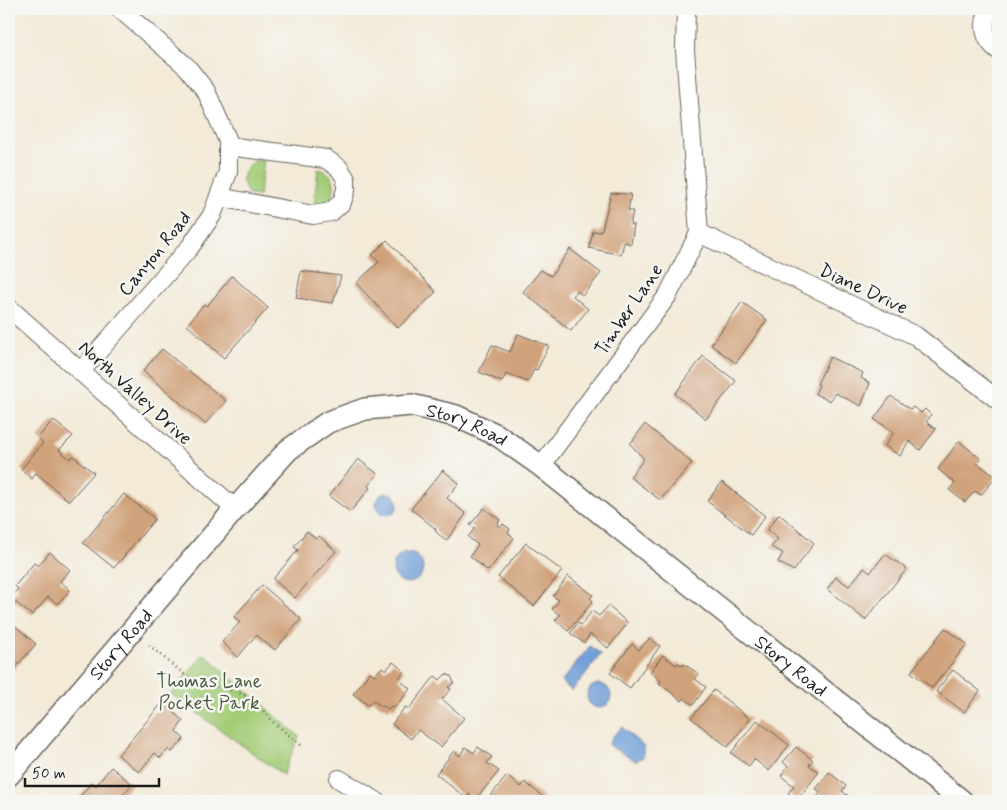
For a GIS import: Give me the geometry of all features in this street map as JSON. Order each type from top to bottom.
[{"type":"street","name":"Canyon Road","points":[[81,371],[190,247],[212,215],[228,172],[228,141],[206,90],[187,67],[120,9]]},
{"type":"street","points":[[686,9],[685,50],[699,233]]},
{"type":"street","points":[[990,9],[984,24],[990,42],[998,50]]},
{"type":"street","points":[[218,197],[313,215],[330,212],[342,202],[346,190],[346,178],[339,168],[326,159],[228,146]]},
{"type":"street","name":"Diane Drive","points":[[699,233],[916,336],[998,400]]},
{"type":"street","name":"Timber Lane","points":[[541,466],[668,295],[699,233]]},
{"type":"street","name":"North Valley Drive","points":[[9,308],[235,509]]},
{"type":"street","name":"Story Road","points":[[9,775],[235,509],[288,450],[328,422],[365,409],[411,405],[456,416],[497,435],[541,466],[962,801]]},
{"type":"street","points":[[339,779],[376,801]]},
{"type":"path","points":[[149,645],[186,676],[202,684],[225,688],[247,696],[273,722],[302,746]]},
{"type":"green space","points":[[264,160],[259,196],[249,195],[244,184],[243,174],[252,163]]},
{"type":"green space","points":[[318,169],[331,176],[334,183],[331,197],[324,203],[314,203]]},
{"type":"green space","name":"Thomas Lane Pocket Park","points":[[204,654],[299,736],[283,775],[171,694]]},
{"type":"water","points":[[387,493],[395,496],[398,504],[395,512],[387,515],[379,512],[376,504],[379,496]]},
{"type":"water","points":[[408,553],[414,554],[422,562],[422,574],[414,582],[408,583],[402,582],[394,574],[393,568],[394,562],[402,554]]},
{"type":"water","points":[[590,646],[601,654],[572,691],[561,682]]},
{"type":"water","points":[[599,684],[607,688],[611,696],[607,704],[599,708],[591,704],[587,696],[591,688]]},
{"type":"water","points":[[622,727],[645,748],[643,757],[636,761],[608,745],[613,736]]},
{"type":"building","points":[[611,193],[631,194],[628,211],[633,211],[630,225],[634,225],[631,244],[624,242],[621,255],[589,248],[593,231],[600,232],[602,230]]},
{"type":"building","points":[[387,240],[436,292],[398,328],[356,283],[379,262],[372,255]]},
{"type":"building","points":[[570,249],[601,273],[583,295],[577,291],[573,296],[588,309],[571,331],[523,292],[541,270],[551,276]]},
{"type":"building","points":[[301,271],[341,276],[333,303],[296,298]]},
{"type":"building","points":[[232,276],[268,308],[224,358],[187,325],[204,304],[207,306]]},
{"type":"building","points":[[742,302],[767,320],[736,363],[711,345]]},
{"type":"building","points":[[518,334],[549,346],[537,370],[534,369],[528,382],[506,374],[502,382],[479,372],[492,345],[510,352]]},
{"type":"building","points":[[162,349],[226,401],[205,424],[143,371]]},
{"type":"building","points":[[703,356],[736,381],[706,419],[675,394]]},
{"type":"building","points":[[830,357],[863,373],[861,378],[870,383],[861,406],[835,393],[830,401],[815,394],[819,385],[817,384]]},
{"type":"building","points":[[891,396],[910,409],[913,407],[921,413],[925,409],[931,415],[926,422],[936,429],[920,450],[909,441],[900,456],[885,446],[894,432],[874,419]]},
{"type":"building","points":[[53,420],[73,436],[59,450],[70,459],[73,456],[94,473],[69,501],[36,473],[32,479],[21,469],[43,443],[38,438]]},
{"type":"building","points":[[645,424],[692,463],[660,500],[630,477],[644,459],[630,444]]},
{"type":"building","points":[[959,441],[981,459],[977,463],[996,477],[981,495],[975,491],[965,502],[949,490],[955,483],[938,469]]},
{"type":"building","points":[[358,459],[378,474],[368,486],[370,488],[350,512],[329,496]]},
{"type":"building","points":[[443,470],[459,483],[447,498],[466,514],[446,541],[435,531],[436,529],[411,509]]},
{"type":"building","points":[[722,482],[765,516],[751,535],[707,501]]},
{"type":"building","points":[[124,494],[155,519],[114,568],[83,543]]},
{"type":"building","points":[[484,508],[500,520],[497,525],[500,527],[503,524],[510,529],[508,533],[514,538],[488,571],[470,556],[478,545],[468,537],[475,528],[470,525]]},
{"type":"building","points":[[779,514],[814,543],[794,571],[778,562],[783,553],[771,547],[778,539],[767,530]]},
{"type":"building","points":[[307,531],[316,539],[319,536],[336,551],[295,598],[273,579],[298,550],[294,547]]},
{"type":"building","points":[[526,543],[562,571],[534,606],[498,577]]},
{"type":"building","points":[[50,552],[70,570],[60,581],[70,590],[57,604],[48,597],[32,615],[10,598],[18,589],[15,586],[34,563],[38,566]]},
{"type":"building","points":[[885,554],[907,569],[865,620],[827,589],[836,577],[849,586],[864,568],[870,573]]},
{"type":"building","points":[[568,576],[593,595],[590,598],[593,601],[568,631],[555,620],[560,615],[552,609],[559,600],[553,596]]},
{"type":"building","points":[[262,585],[301,619],[275,650],[256,635],[238,657],[222,642],[240,622],[234,617]]},
{"type":"building","points":[[608,606],[628,623],[608,648],[590,634],[584,643],[570,633],[578,623],[581,625],[592,611],[599,616]]},
{"type":"building","points":[[12,623],[36,644],[9,675],[9,627]]},
{"type":"building","points":[[945,628],[967,644],[932,688],[911,672]]},
{"type":"building","points":[[650,638],[660,646],[630,688],[610,673],[632,644],[639,650]]},
{"type":"building","points":[[663,655],[676,665],[678,663],[683,666],[684,664],[699,674],[695,679],[706,687],[693,705],[684,698],[682,701],[659,683],[661,681],[650,672]]},
{"type":"building","points":[[393,662],[404,671],[399,679],[410,689],[394,708],[391,706],[388,709],[384,706],[382,707],[373,700],[368,705],[353,694],[370,672],[375,675],[382,667],[386,670]]},
{"type":"building","points":[[953,670],[980,691],[964,712],[936,691]]},
{"type":"building","points":[[446,674],[451,676],[454,683],[448,687],[451,689],[442,699],[464,718],[441,747],[418,730],[411,739],[392,724],[405,707],[409,709],[435,676],[440,680]]},
{"type":"building","points":[[714,690],[750,719],[728,747],[691,718]]},
{"type":"building","points":[[163,702],[183,721],[176,731],[184,739],[172,752],[169,749],[160,758],[155,753],[139,772],[118,755]]},
{"type":"building","points":[[757,720],[789,745],[769,771],[754,759],[749,766],[731,753]]},
{"type":"building","points":[[465,747],[474,753],[478,747],[492,757],[487,763],[499,771],[475,800],[469,794],[466,798],[436,774],[454,751],[460,756]]},
{"type":"building","points":[[796,747],[813,760],[809,765],[819,772],[797,800],[788,793],[794,786],[781,776],[788,766],[783,762]]},
{"type":"building","points":[[111,767],[132,784],[118,801],[76,801],[92,782],[96,786]]},
{"type":"building","points":[[829,772],[846,786],[842,791],[851,798],[848,801],[814,801],[821,792],[816,789]]},
{"type":"building","points":[[507,776],[521,787],[525,782],[547,800],[486,801]]}]
